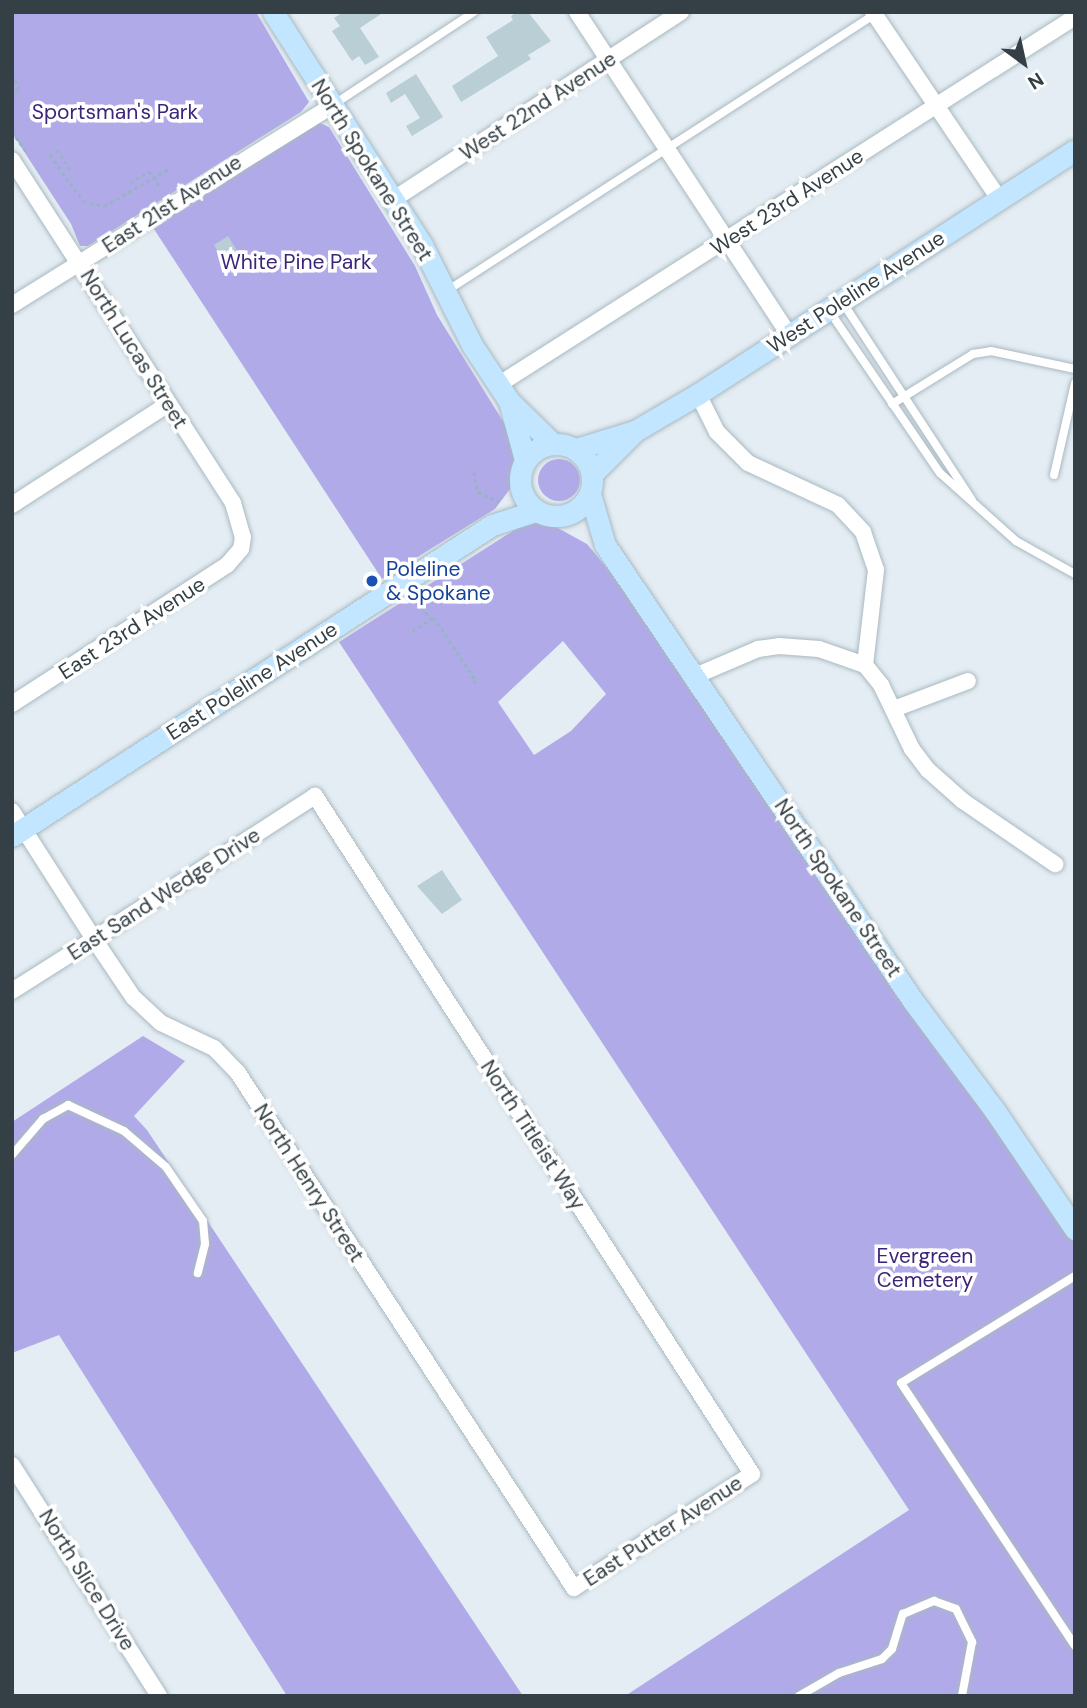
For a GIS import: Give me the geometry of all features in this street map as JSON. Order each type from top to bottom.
[{"type":"street","name":"North Spokane Street","points":[[273,12],[394,199],[443,293],[504,393],[553,444]]},
{"type":"street","points":[[577,12],[611,59],[789,335]]},
{"type":"street","name":"West 22nd Avenue","points":[[394,199],[681,12]]},
{"type":"street","points":[[875,13],[999,198]]},
{"type":"street","name":"West 23rd Avenue","points":[[504,393],[727,240],[1075,17]]},
{"type":"street","name":"East 21st Avenue","points":[[12,305],[333,105]]},
{"type":"street","name":"West Poleline Avenue","points":[[576,449],[635,431],[698,394],[1075,150]]},
{"type":"street","name":"North Lucas Street","points":[[19,156],[79,263],[239,514],[243,543]]},
{"type":"street","name":"North Spokane Street","points":[[504,393],[522,470]]},
{"type":"street","points":[[698,394],[717,432],[733,451],[756,468],[838,505],[863,532],[876,570],[865,665]]},
{"type":"street","points":[[12,505],[168,404]]},
{"type":"street","name":"West Poleline Avenue","points":[[591,484],[635,431]]},
{"type":"street","points":[[553,444],[576,449],[591,484],[578,510],[559,517],[536,511],[527,503],[522,470],[537,449],[553,444]]},
{"type":"street","name":"East Poleline Avenue","points":[[492,525],[522,470]]},
{"type":"street","name":"North Spokane Street","points":[[591,484],[605,545],[914,1001],[995,1111],[1075,1229]]},
{"type":"street","name":"East Poleline Avenue","points":[[16,825],[492,525],[536,511]]},
{"type":"street","name":"North Spokane Street","points":[[559,517],[605,545]]},
{"type":"street","name":"East 23rd Avenue","points":[[12,704],[201,584],[228,565],[243,543]]},
{"type":"street","points":[[695,676],[758,649],[779,646],[819,649],[865,665],[894,709],[912,749],[928,770],[963,801],[1055,864]]},
{"type":"street","points":[[894,709],[968,681]]},
{"type":"street","name":"East Sand Wedge Drive","points":[[12,991],[315,796]]},
{"type":"street","name":"North Titleist Way","points":[[315,796],[752,1474]]},
{"type":"street","name":"North Henry Street","points":[[16,825],[145,1009],[161,1023],[214,1048],[238,1073],[574,1588]]},
{"type":"street","name":"North Slice Drive","points":[[14,1464],[159,1696]]},
{"type":"street","name":"East Putter Avenue","points":[[574,1588],[752,1474]]},
{"type":"lane","points":[[333,105],[474,12]]},
{"type":"lane","points":[[443,293],[875,13]]},
{"type":"lane","points":[[835,305],[905,396],[975,506]]},
{"type":"lane","points":[[835,305],[892,404],[940,473],[1016,541],[1075,574]]},
{"type":"lane","points":[[892,404],[958,360],[991,351],[1075,369]]},
{"type":"lane","points":[[1054,475],[1075,383]]},
{"type":"lane","points":[[12,1155],[43,1119],[68,1105],[124,1131],[166,1167],[203,1221],[205,1244],[198,1273]]},
{"type":"lane","points":[[1075,1276],[901,1383],[1075,1646]]},
{"type":"lane","points":[[799,1696],[839,1673],[882,1659],[892,1649],[903,1614],[934,1601],[956,1609],[972,1642],[962,1696]]},
{"type":"path","points":[[12,74],[19,88],[12,97]]},
{"type":"path","points":[[12,131],[19,156]]},
{"type":"path","points":[[70,170],[58,151],[50,155],[83,201],[104,206],[169,169]]},
{"type":"path","points":[[130,183],[149,171],[159,186]]},
{"type":"path","points":[[474,472],[478,492],[499,502]]},
{"type":"path","points":[[422,606],[434,617],[476,681],[472,684]]},
{"type":"path","points":[[412,631],[434,617]]},
{"type":"green space","name":"Sportsman's Park","points":[[12,12],[256,12],[309,102],[301,112],[88,246],[80,246],[71,224],[12,133]]},
{"type":"green space","name":"White Pine Park","points":[[320,123],[329,127],[415,266],[437,315],[506,426],[518,463],[510,489],[495,509],[382,579],[152,226]]},
{"type":"green space","points":[[559,459],[574,465],[580,480],[574,495],[559,501],[544,495],[538,480],[544,465]]},
{"type":"green space","name":"Evergreen Cemetery","points":[[545,521],[587,544],[622,586],[1075,1229],[1075,1696],[625,1696],[909,1510],[339,642],[522,525]],"holes":[[[563,641],[606,694],[571,731],[534,755],[498,702]]]},
{"type":"green space","points":[[143,1036],[185,1061],[134,1116],[147,1130],[523,1696],[287,1696],[59,1335],[12,1353],[12,1122]]},
{"type":"building","points":[[343,12],[384,12],[360,28],[379,57],[365,65],[359,56],[352,61],[332,31],[340,26],[334,18]]},
{"type":"building","points":[[517,12],[528,12],[551,41],[528,55],[531,59],[461,102],[452,86],[498,56],[486,37],[513,20],[511,16]]},
{"type":"building","points":[[416,74],[443,117],[412,136],[406,126],[420,118],[405,94],[391,103],[386,93]]},
{"type":"building","points":[[228,236],[236,249],[222,258],[214,245]]},
{"type":"building","points":[[442,870],[462,900],[442,914],[417,886]]},
{"type":"place","name":"Poleline & Spokane","points":[[372,581]]}]
